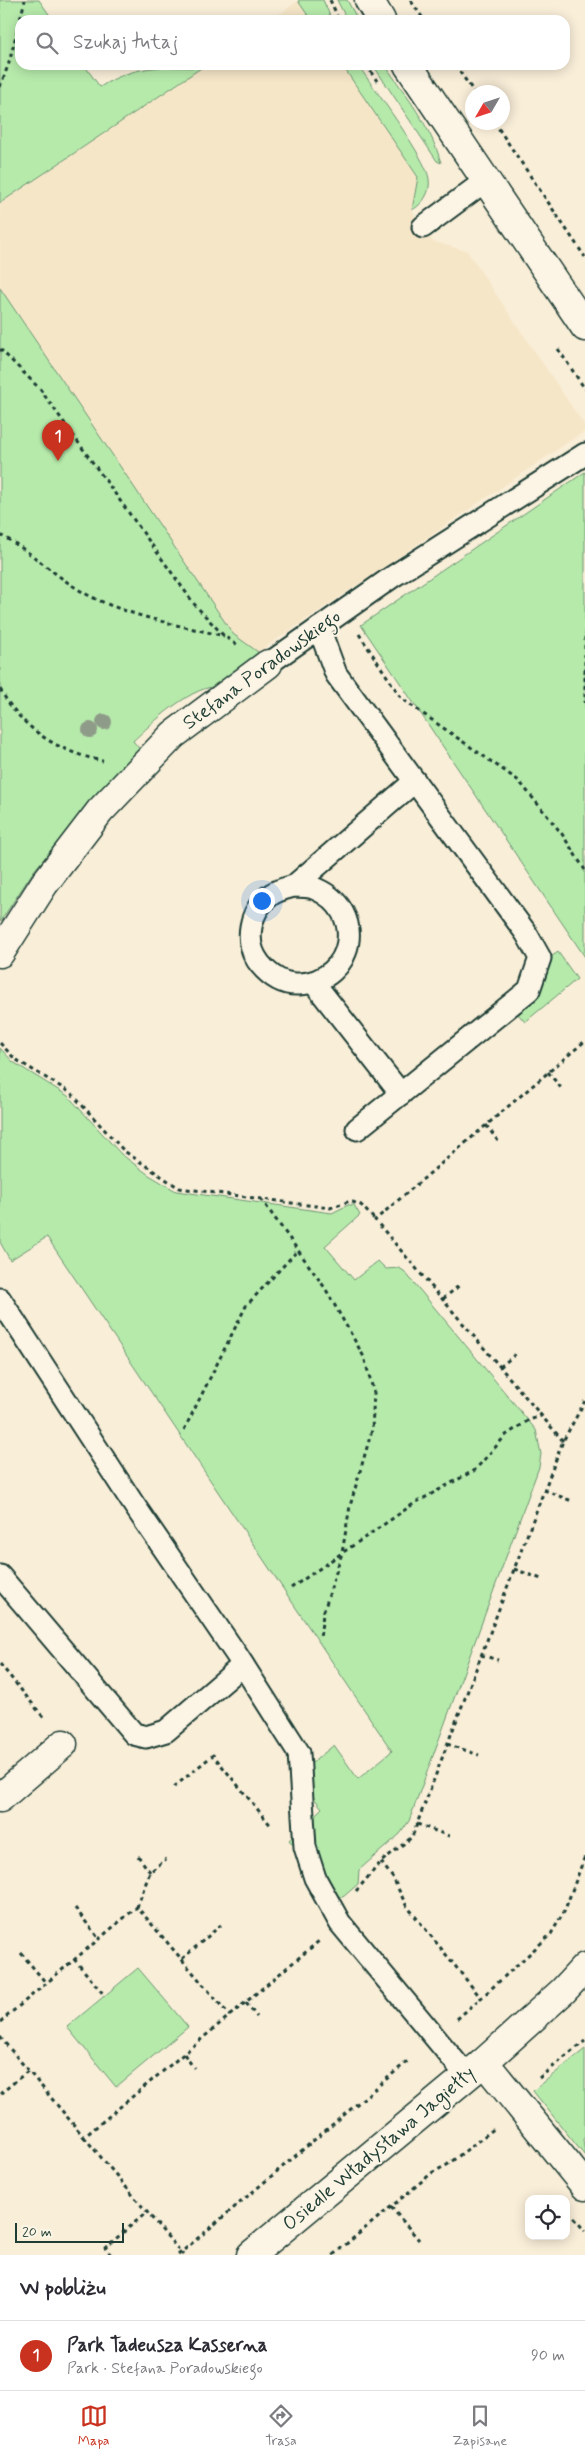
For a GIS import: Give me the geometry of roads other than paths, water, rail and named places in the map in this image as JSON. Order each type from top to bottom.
[{"type":"street","points":[[369,0],[378,15]]},
{"type":"street","points":[[411,70],[585,327]]},
{"type":"street","name":"Stefana Poradowskiego","points":[[0,953],[55,869],[100,811],[173,735],[268,664]]},
{"type":"street","points":[[0,1798],[63,1744]]},
{"type":"street","name":"Osiedle Władysława Jagiełły","points":[[251,2255],[475,2069],[563,1990],[585,1967]]},
{"type":"street","name":"Osiedle Władysława Jagiełły","points":[[475,2069],[585,2186]]},
{"type":"lane","points":[[423,228],[486,181]]},
{"type":"lane","name":"Stefana Poradowskiego","points":[[268,664],[392,577],[585,454]]},
{"type":"lane","points":[[319,628],[336,674],[526,933],[540,958],[529,990],[357,1129]]},
{"type":"lane","points":[[294,886],[315,888],[333,898],[345,915],[349,936],[344,956],[332,973],[314,983],[291,984],[269,975],[254,957],[249,934],[256,911],[272,894],[294,886],[415,780]]},
{"type":"lane","points":[[314,983],[401,1094]]},
{"type":"lane","points":[[0,1299],[134,1505],[243,1665],[299,1753],[305,1847],[314,1878],[340,1923],[475,2069]]},
{"type":"lane","points":[[0,1576],[134,1734],[146,1737],[166,1731],[243,1665]]},
{"type":"place","name":"Park Tadeusza Kasserna","points":[[58,461]]}]
